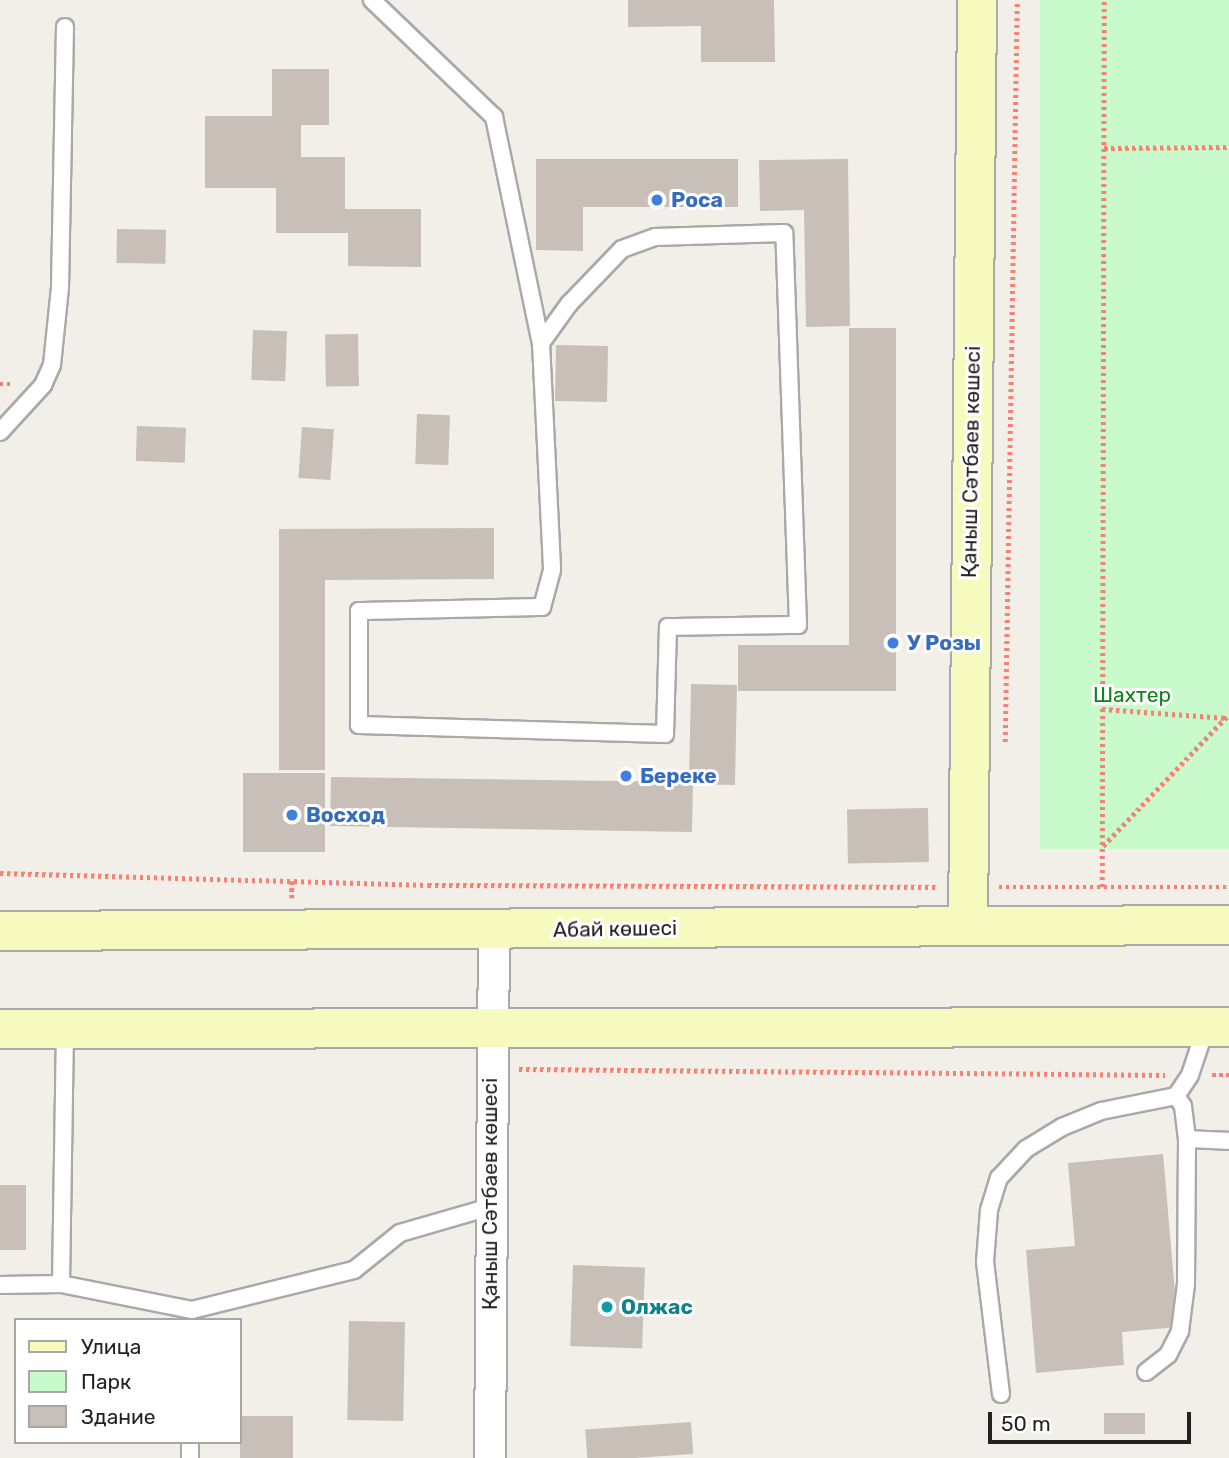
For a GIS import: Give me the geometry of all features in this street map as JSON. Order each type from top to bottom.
[{"type":"main road","name":"Қаныш Сәтбаев көшесі","points":[[968,925],[986,887],[977,0]]},
{"type":"main road","name":"Абай көшесі","points":[[0,931],[1229,925]]},
{"type":"main road","points":[[0,1029],[1218,1027]]},
{"type":"street","name":"Қаныш Сәтбаев көшесі","points":[[490,1458],[489,1027],[494,930]]},
{"type":"lane","points":[[373,0],[494,117],[541,343],[552,570],[542,607],[359,611],[359,725],[664,734],[668,627],[798,625],[784,233],[655,237],[622,248],[569,304],[541,343]]},
{"type":"lane","points":[[0,432],[43,385],[52,365],[60,287],[65,27]]},
{"type":"lane","points":[[1001,1394],[985,1262],[989,1210],[999,1178],[1027,1149],[1062,1127],[1101,1111],[1176,1096],[1218,1027]]},
{"type":"lane","points":[[61,1284],[65,1029]]},
{"type":"lane","points":[[1146,1371],[1168,1355],[1180,1331],[1187,1139],[1184,1106],[1176,1096]]},
{"type":"lane","points":[[1187,1139],[1229,1141]]},
{"type":"lane","points":[[0,1285],[61,1284],[192,1315],[354,1270],[400,1233],[490,1207]]},
{"type":"path","points":[[1005,748],[1017,0]]},
{"type":"path","points":[[1102,887],[1104,0]]},
{"type":"path","points":[[1104,148],[1229,147]]},
{"type":"path","points":[[1102,709],[1228,717]]},
{"type":"path","points":[[1102,846],[1228,717]]},
{"type":"path","points":[[0,873],[428,885],[1229,887]]},
{"type":"path","points":[[986,887],[1003,873]]},
{"type":"path","points":[[489,1069],[1229,1075]]},
{"type":"green space","name":"Шахтер","points":[[1040,0],[1229,0],[1229,849],[1040,849]]},
{"type":"building","points":[[628,0],[774,0],[775,62],[701,62],[701,26],[628,27]]},
{"type":"building","points":[[272,69],[329,69],[329,125],[301,125],[301,157],[345,157],[345,209],[421,209],[421,267],[348,266],[348,233],[276,233],[276,188],[205,188],[205,116],[272,116]]},
{"type":"building","points":[[536,159],[738,159],[738,207],[583,207],[583,251],[536,250]]},
{"type":"building","points":[[848,159],[850,326],[806,327],[804,210],[760,211],[759,160]]},
{"type":"building","points":[[117,229],[166,230],[165,264],[116,263]]},
{"type":"building","points":[[849,328],[896,328],[896,691],[738,691],[738,645],[849,645]]},
{"type":"building","points":[[253,330],[287,331],[285,381],[251,380]]},
{"type":"building","points":[[358,334],[359,386],[326,387],[325,335]]},
{"type":"building","points":[[556,345],[608,346],[607,402],[555,401]]},
{"type":"building","points":[[417,414],[450,415],[448,465],[415,464]]},
{"type":"building","points":[[137,426],[186,428],[185,463],[136,461]]},
{"type":"building","points":[[302,427],[334,429],[330,480],[298,478]]},
{"type":"building","points":[[494,528],[494,579],[325,580],[325,770],[279,770],[279,529]]},
{"type":"building","points":[[691,684],[737,685],[735,785],[693,784],[692,832],[330,826],[331,777],[689,782]]},
{"type":"building","points":[[243,773],[325,773],[325,852],[243,852]]},
{"type":"building","points":[[928,808],[929,862],[848,863],[847,809]]},
{"type":"building","points":[[1163,1154],[1178,1327],[1122,1332],[1124,1365],[1036,1373],[1026,1250],[1075,1246],[1068,1163]]},
{"type":"building","points":[[0,1185],[26,1185],[26,1250],[0,1250]]},
{"type":"building","name":"Олжас","points":[[573,1265],[645,1268],[642,1348],[570,1346]]},
{"type":"building","points":[[349,1321],[405,1322],[403,1421],[347,1420]]},
{"type":"building","points":[[1104,1413],[1145,1413],[1145,1434],[1104,1434]]},
{"type":"building","points":[[242,1416],[293,1416],[293,1458],[240,1458]]},
{"type":"building","points":[[691,1422],[693,1454],[587,1458],[585,1429]]},
{"type":"place","name":"Роса","points":[[657,200]]},
{"type":"place","name":"У Розы","points":[[893,643]]},
{"type":"place","name":"Береке","points":[[626,776]]},
{"type":"place","name":"Восход","points":[[292,815]]},
{"type":"place","name":"Олжас","points":[[607,1307]]}]
